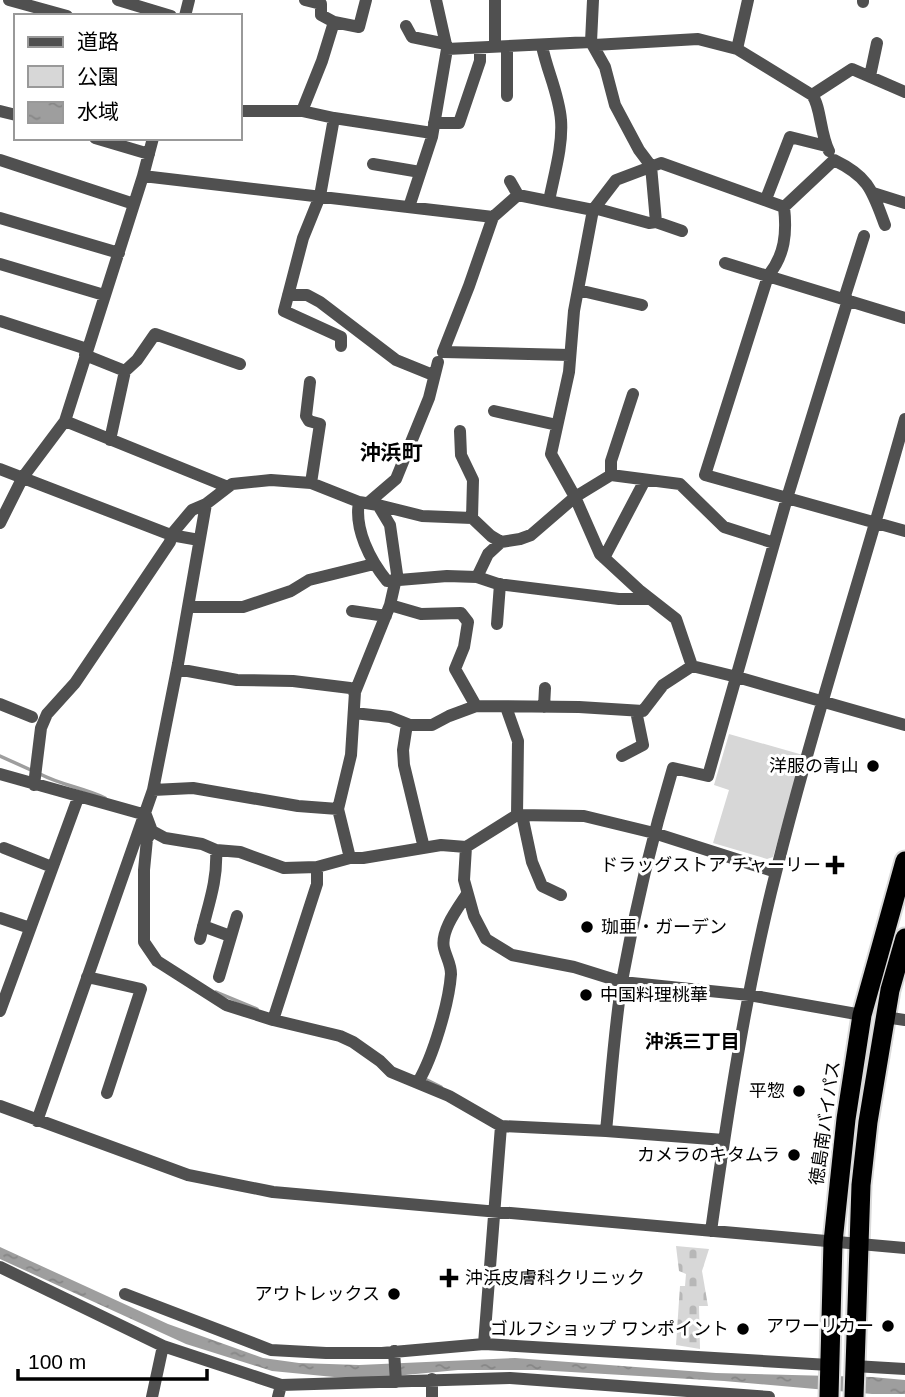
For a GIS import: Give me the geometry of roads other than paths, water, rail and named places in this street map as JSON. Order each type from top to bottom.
[{"type":"highway","name":"徳島南バイパス","points":[[829,1394],[833,1242],[838,1184],[862,1015],[905,862]]},
{"type":"highway","points":[[854,1396],[858,1243],[868,1122],[895,1018],[890,990],[905,938]]},
{"type":"street","points":[[9,0],[60,14]]},
{"type":"street","points":[[118,0],[164,14]]},
{"type":"street","points":[[306,0],[321,4],[321,15],[334,22],[359,27],[366,0]]},
{"type":"street","points":[[409,207],[432,132],[446,46],[436,0]]},
{"type":"street","points":[[495,0],[507,96]]},
{"type":"street","points":[[593,0],[592,44],[605,67],[615,105],[639,150],[651,166],[656,222]]},
{"type":"street","points":[[737,49],[748,0]]},
{"type":"street","points":[[302,111],[334,22]]},
{"type":"street","points":[[406,26],[412,37],[446,46],[480,48],[698,39],[737,49],[812,95],[818,102],[817,114],[826,146],[834,160],[854,170],[873,193],[886,225]]},
{"type":"street","points":[[870,76],[877,43]]},
{"type":"street","points":[[542,46],[553,80],[561,122],[558,157],[549,201]]},
{"type":"street","points":[[379,131],[432,132],[459,123],[480,61],[480,48]]},
{"type":"street","points":[[812,95],[852,69],[905,92]]},
{"type":"street","points":[[242,111],[302,111],[432,132]]},
{"type":"street","points":[[334,118],[320,196],[303,238],[284,311],[341,337],[341,346]]},
{"type":"street","points":[[766,199],[790,137],[826,146]]},
{"type":"street","points":[[102,140],[149,154]]},
{"type":"street","points":[[0,523],[23,477],[65,421],[152,140]]},
{"type":"street","points":[[0,160],[134,204]]},
{"type":"street","points":[[784,207],[834,160]]},
{"type":"street","points":[[692,667],[676,619],[604,558],[596,546],[575,497],[551,454],[593,209],[616,180],[661,163],[784,207]]},
{"type":"street","points":[[373,164],[420,172]]},
{"type":"street","points":[[143,176],[493,216]]},
{"type":"street","points":[[510,181],[518,195],[649,223],[656,222],[682,231]]},
{"type":"street","points":[[873,193],[905,203]]},
{"type":"street","points":[[518,195],[493,216],[443,352],[570,355]]},
{"type":"street","points":[[784,207],[786,234],[777,266],[768,276],[705,475],[905,531]]},
{"type":"street","points":[[0,218],[119,253]]},
{"type":"street","points":[[606,1131],[622,982],[654,832],[673,768],[708,776],[786,498],[864,236]]},
{"type":"street","points":[[725,263],[905,318]]},
{"type":"street","points":[[0,264],[104,295]]},
{"type":"street","points":[[578,290],[642,305]]},
{"type":"street","points":[[288,295],[307,295],[320,302],[396,359],[433,375]]},
{"type":"street","points":[[0,321],[86,352],[125,371]]},
{"type":"street","points":[[110,440],[125,371],[155,334],[240,364]]},
{"type":"street","points":[[438,362],[429,398],[396,479],[356,518],[374,564],[387,581],[447,576],[477,577],[500,584],[619,599],[650,599]]},
{"type":"street","points":[[310,382],[306,416],[309,421],[320,424],[312,483]]},
{"type":"street","points":[[611,475],[611,461],[633,394]]},
{"type":"street","points":[[494,411],[557,425]]},
{"type":"street","points":[[711,1231],[723,1140],[749,995],[776,872],[905,419]]},
{"type":"street","points":[[65,421],[228,487]]},
{"type":"street","points":[[460,431],[461,455],[473,480],[472,518]]},
{"type":"street","points":[[0,470],[172,535],[199,540]]},
{"type":"street","points":[[477,577],[488,554],[501,542],[531,535],[575,497],[611,475],[680,485],[724,527],[774,542]]},
{"type":"street","points":[[34,785],[41,728],[47,714],[75,683],[170,542],[172,535],[192,510],[206,504],[232,484],[271,480],[312,483],[369,503],[422,516],[472,518],[501,542]]},
{"type":"street","points":[[604,558],[645,480]]},
{"type":"street","points":[[350,858],[338,810],[351,755],[355,692],[388,610],[396,581],[390,525],[369,503]]},
{"type":"street","points":[[37,1121],[153,790],[206,504]]},
{"type":"street","points":[[188,607],[243,607],[291,591],[309,580],[374,564]]},
{"type":"street","points":[[497,624],[500,584]]},
{"type":"street","points":[[352,611],[460,613],[468,622],[464,647],[455,669],[476,706]]},
{"type":"street","points":[[354,713],[390,718],[407,724],[432,725],[476,706],[643,711],[663,685],[692,667],[737,677],[905,725]]},
{"type":"street","points":[[177,669],[237,680],[293,681],[350,688],[355,692]]},
{"type":"street","points":[[544,707],[545,688]]},
{"type":"street","points":[[0,704],[32,717]]},
{"type":"street","points":[[506,707],[518,741],[520,815],[531,862],[542,886],[561,895]]},
{"type":"street","points":[[622,756],[643,745],[636,711]]},
{"type":"street","points":[[407,724],[404,765],[417,796],[424,849]]},
{"type":"street","points":[[0,774],[146,815]]},
{"type":"street","points":[[153,790],[193,788],[338,810]]},
{"type":"street","points":[[0,1011],[5,983],[30,928],[78,798]]},
{"type":"street","points":[[146,815],[152,831],[164,838],[202,844],[216,850],[240,852],[284,868],[317,867],[350,858],[441,845],[466,847],[520,815],[584,816],[654,832],[776,872]]},
{"type":"street","points":[[152,831],[147,839],[144,870],[144,942],[157,961],[226,1005],[273,1020],[340,1036],[380,1061],[391,1072],[449,1096],[501,1126],[723,1140]]},
{"type":"street","points":[[466,847],[464,880],[467,894],[486,940],[512,955],[574,967],[622,982],[749,995],[862,1015]]},
{"type":"street","points":[[4,848],[52,867]]},
{"type":"street","points":[[216,850],[217,866],[212,898],[201,932],[230,936]]},
{"type":"street","points":[[273,1020],[317,884],[317,867]]},
{"type":"street","points":[[418,1082],[428,1066],[451,975],[450,961],[443,946],[446,934],[455,911],[467,894]]},
{"type":"street","points":[[219,977],[237,916]]},
{"type":"street","points":[[0,918],[30,928]]},
{"type":"street","points":[[87,977],[141,989],[107,1093]]},
{"type":"street","points":[[0,1106],[188,1175],[273,1192],[905,1248]]},
{"type":"street","points":[[484,1344],[501,1126]]},
{"type":"street","points":[[0,1267],[163,1346],[280,1391],[432,1379],[510,1377],[769,1397]]},
{"type":"street","points":[[125,1294],[271,1350],[326,1353],[484,1344],[830,1368]]},
{"type":"street","points":[[152,1397],[163,1346]]},
{"type":"street","points":[[394,1351],[396,1382]]},
{"type":"street","points":[[854,1369],[905,1369]]},
{"type":"street","points":[[432,1379],[432,1397]]},
{"type":"water","points":[[0,1247],[168,1324],[263,1358],[299,1363],[359,1365],[515,1358],[716,1373],[872,1377],[905,1380],[905,1394],[872,1394],[724,1381],[537,1370],[458,1370],[384,1377],[334,1377],[272,1371],[186,1344],[0,1259]]},
{"type":"waterway","points":[[0,756],[33,771]]},
{"type":"waterway","points":[[40,774],[105,798]]},
{"type":"waterway","points":[[216,992],[257,1009]]},
{"type":"waterway","points":[[423,1078],[441,1087]]},
{"type":"place","name":"洋服の青山","points":[[873,766]]},
{"type":"place","name":"ドラッグストア チャーリー","points":[[835,865]]},
{"type":"place","name":"珈亜・ガーデン","points":[[587,927]]},
{"type":"place","name":"中国料理桃華","points":[[586,995]]},
{"type":"place","name":"平惣","points":[[799,1091]]},
{"type":"place","name":"カメラのキタムラ","points":[[794,1155]]},
{"type":"place","name":"沖浜皮膚科クリニック","points":[[449,1278]]},
{"type":"place","name":"アウトレックス","points":[[394,1294]]},
{"type":"place","name":"アワーリカー","points":[[888,1326]]},
{"type":"place","name":"ゴルフショップ ワンポイント","points":[[743,1329]]},
{"type":"district","name":"沖浜町","points":[[391,452]]},
{"type":"district","name":"沖浜三丁目","points":[[692,1041]]}]
